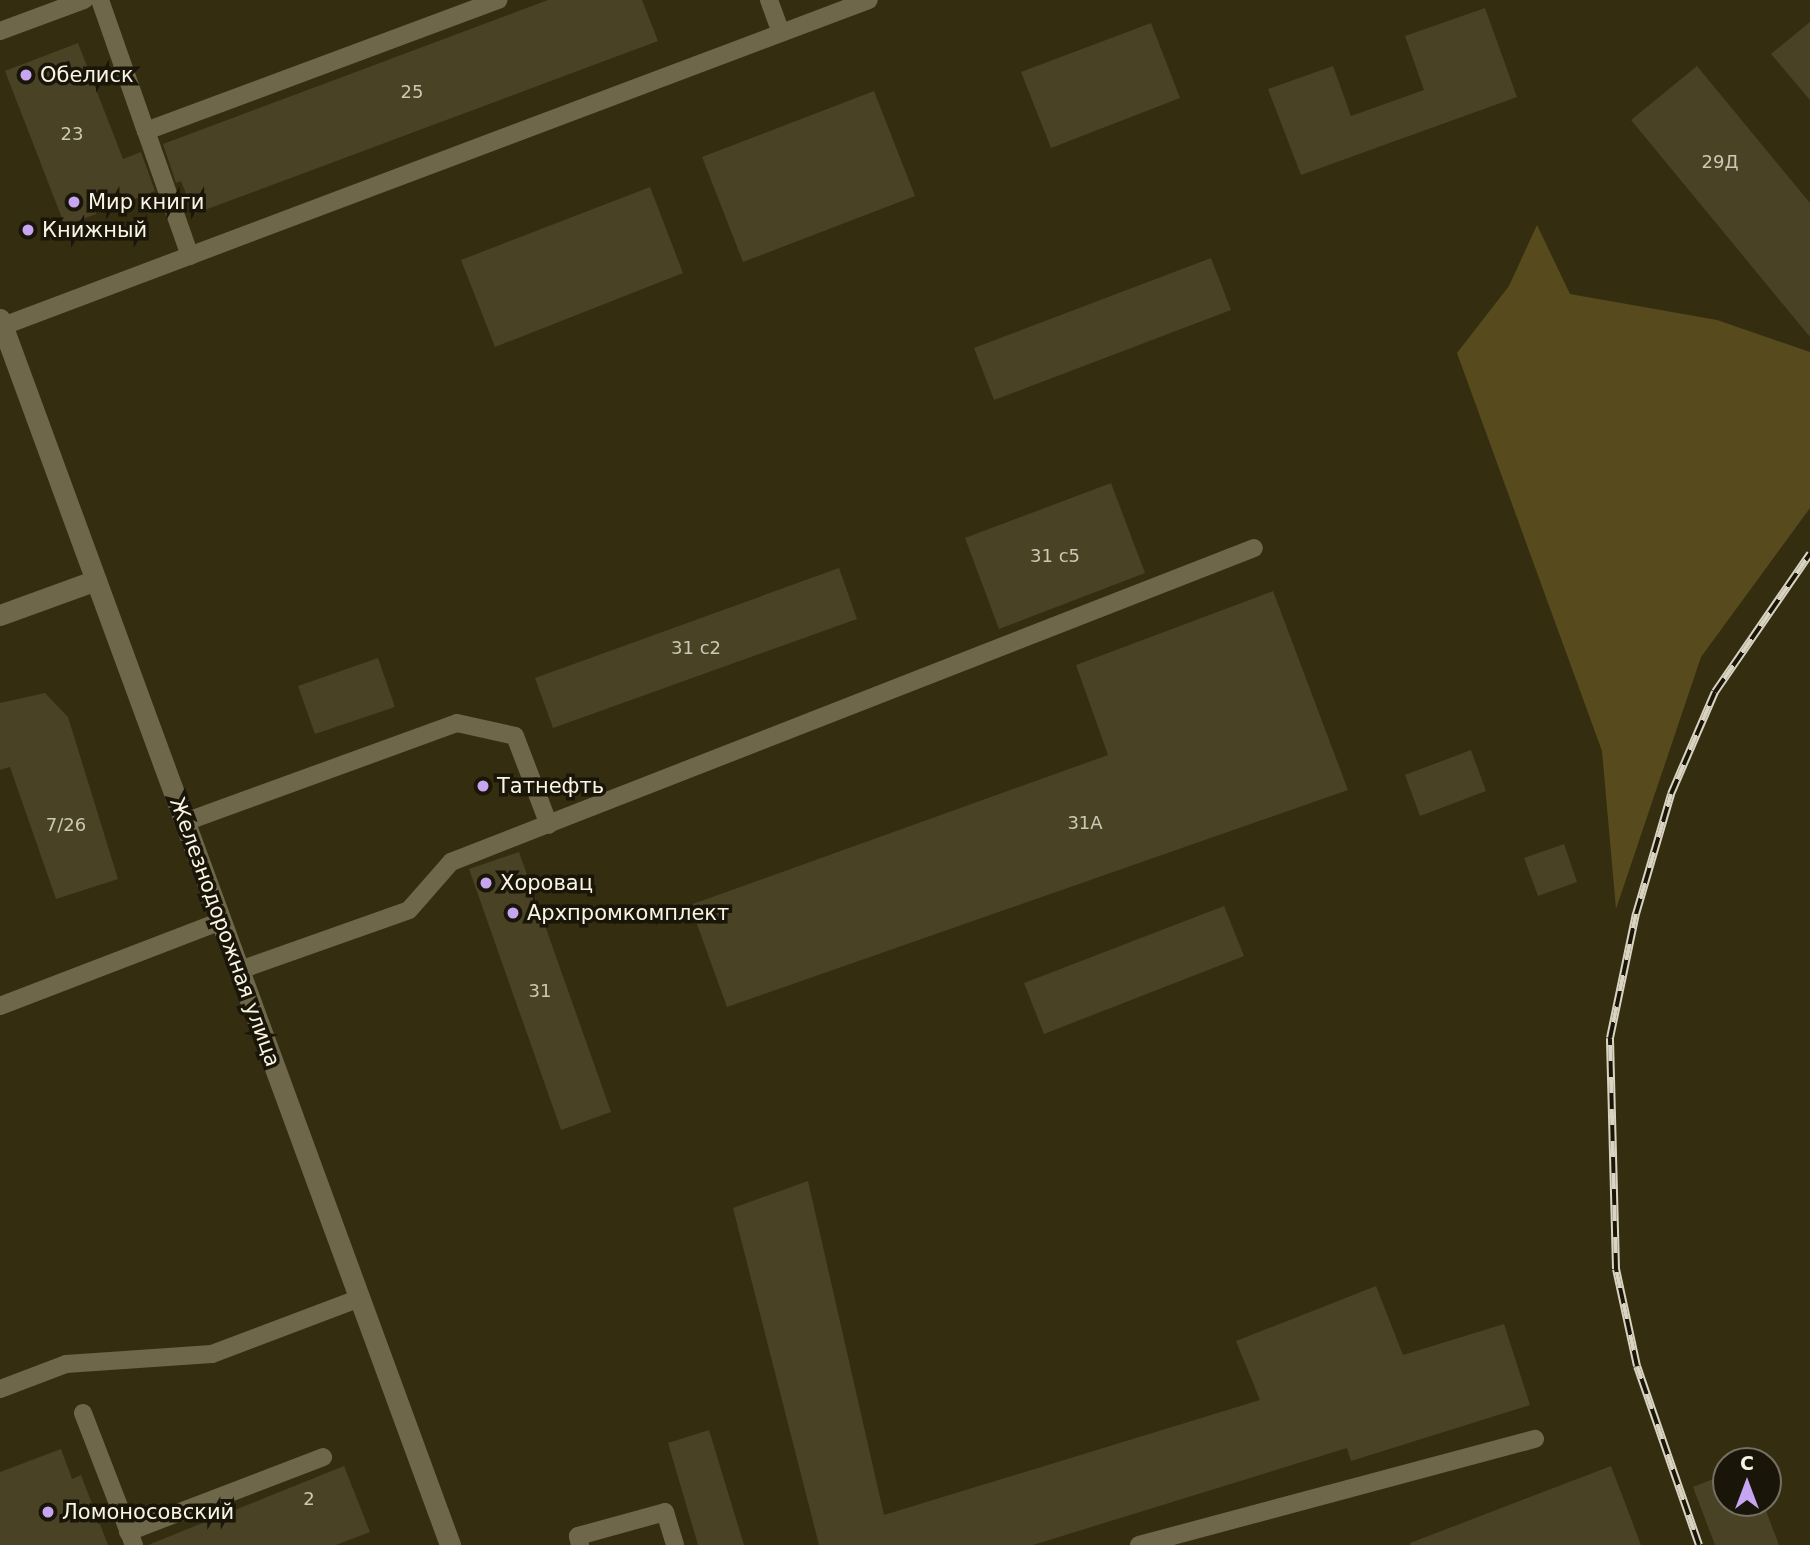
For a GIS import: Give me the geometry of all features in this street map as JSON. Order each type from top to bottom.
[{"type":"main road","name":"Железнодорожная улица","points":[[1,322],[450,1545]]},
{"type":"main road","points":[[0,615],[96,580]]},
{"type":"lane","points":[[0,31],[83,0]]},
{"type":"lane","points":[[100,0],[190,256]]},
{"type":"lane","points":[[146,131],[498,0]]},
{"type":"lane","points":[[769,0],[781,33]]},
{"type":"lane","points":[[1,322],[190,256],[869,0]]},
{"type":"lane","points":[[240,970],[409,910],[451,862],[1254,548]]},
{"type":"lane","points":[[185,822],[457,723],[515,736],[549,825]]},
{"type":"lane","points":[[0,1006],[222,921]]},
{"type":"lane","points":[[0,1389],[66,1364],[212,1354],[360,1298]]},
{"type":"lane","points":[[83,1413],[131,1538],[323,1457]]},
{"type":"lane","points":[[1139,1545],[1535,1439]]},
{"type":"lane","points":[[580,1545],[578,1535],[665,1512],[675,1545]]},
{"type":"shaded area","points":[[1537,225],[1570,294],[1717,320],[1810,352],[1810,508],[1701,657],[1616,909],[1602,751],[1457,353],[1509,286]]},
{"type":"building","points":[[548,0],[642,0],[658,41],[194,214],[181,181],[176,183],[163,144]]},
{"type":"building","points":[[1485,8],[1517,97],[1301,175],[1268,89],[1333,66],[1351,116],[1424,90],[1405,36]]},
{"type":"building","points":[[1810,22],[1810,100],[1771,54]]},
{"type":"building","points":[[1151,23],[1180,98],[1051,148],[1021,72]]},
{"type":"building","points":[[78,43],[123,159],[141,152],[155,191],[65,226],[5,71]]},
{"type":"building","points":[[1697,66],[1810,203],[1810,337],[1631,120]]},
{"type":"building","points":[[874,91],[915,196],[743,262],[702,157]]},
{"type":"building","points":[[650,187],[683,273],[495,347],[461,260]]},
{"type":"building","points":[[1211,258],[1231,310],[994,400],[974,348]]},
{"type":"building","points":[[1111,483],[1145,573],[999,629],[965,538]]},
{"type":"building","points":[[839,568],[857,619],[553,728],[535,678]]},
{"type":"building","points":[[1273,591],[1348,790],[727,1007],[690,905],[1108,755],[1076,665]]},
{"type":"building","points":[[378,658],[395,707],[315,734],[298,686]]},
{"type":"building","points":[[45,693],[68,717],[118,879],[56,899],[10,767],[0,770],[0,703]]},
{"type":"building","points":[[1471,750],[1486,791],[1420,816],[1405,775]]},
{"type":"building","points":[[1564,844],[1577,882],[1538,896],[1524,858]]},
{"type":"building","points":[[519,852],[611,1112],[561,1130],[469,869]]},
{"type":"building","points":[[1224,906],[1244,956],[1044,1034],[1024,983]]},
{"type":"building","points":[[808,1181],[884,1515],[1260,1400],[1236,1341],[1376,1286],[1403,1355],[1504,1324],[1530,1405],[1351,1461],[1347,1448],[1033,1545],[819,1545],[733,1208]]},
{"type":"building","points":[[709,1430],[744,1545],[698,1545],[668,1443]]},
{"type":"building","name":"Ломоносовский","points":[[61,1449],[72,1479],[81,1475],[108,1545],[0,1545],[0,1472]]},
{"type":"building","points":[[344,1466],[370,1532],[336,1545],[148,1545]]},
{"type":"building","points":[[1611,1466],[1641,1545],[1410,1545],[1410,1543]]},
{"type":"building","points":[[1712,1480],[1712,1517],[1768,1517],[1779,1545],[1715,1545],[1693,1487]]},
{"type":"railway","points":[[1699,1545],[1637,1366],[1616,1269],[1610,1038],[1636,914],[1671,794],[1715,692],[1810,554]]},
{"type":"place","name":"Обелиск","points":[[26,75]]},
{"type":"place","name":"Мир книги","points":[[74,202]]},
{"type":"place","name":"Книжный","points":[[28,230]]},
{"type":"place","name":"Татнефть","points":[[483,786]]},
{"type":"place","name":"Хоровац","points":[[486,883]]},
{"type":"place","name":"Архпромкомплект","points":[[513,913]]},
{"type":"place","name":"Ломоносовский","points":[[48,1512]]}]
